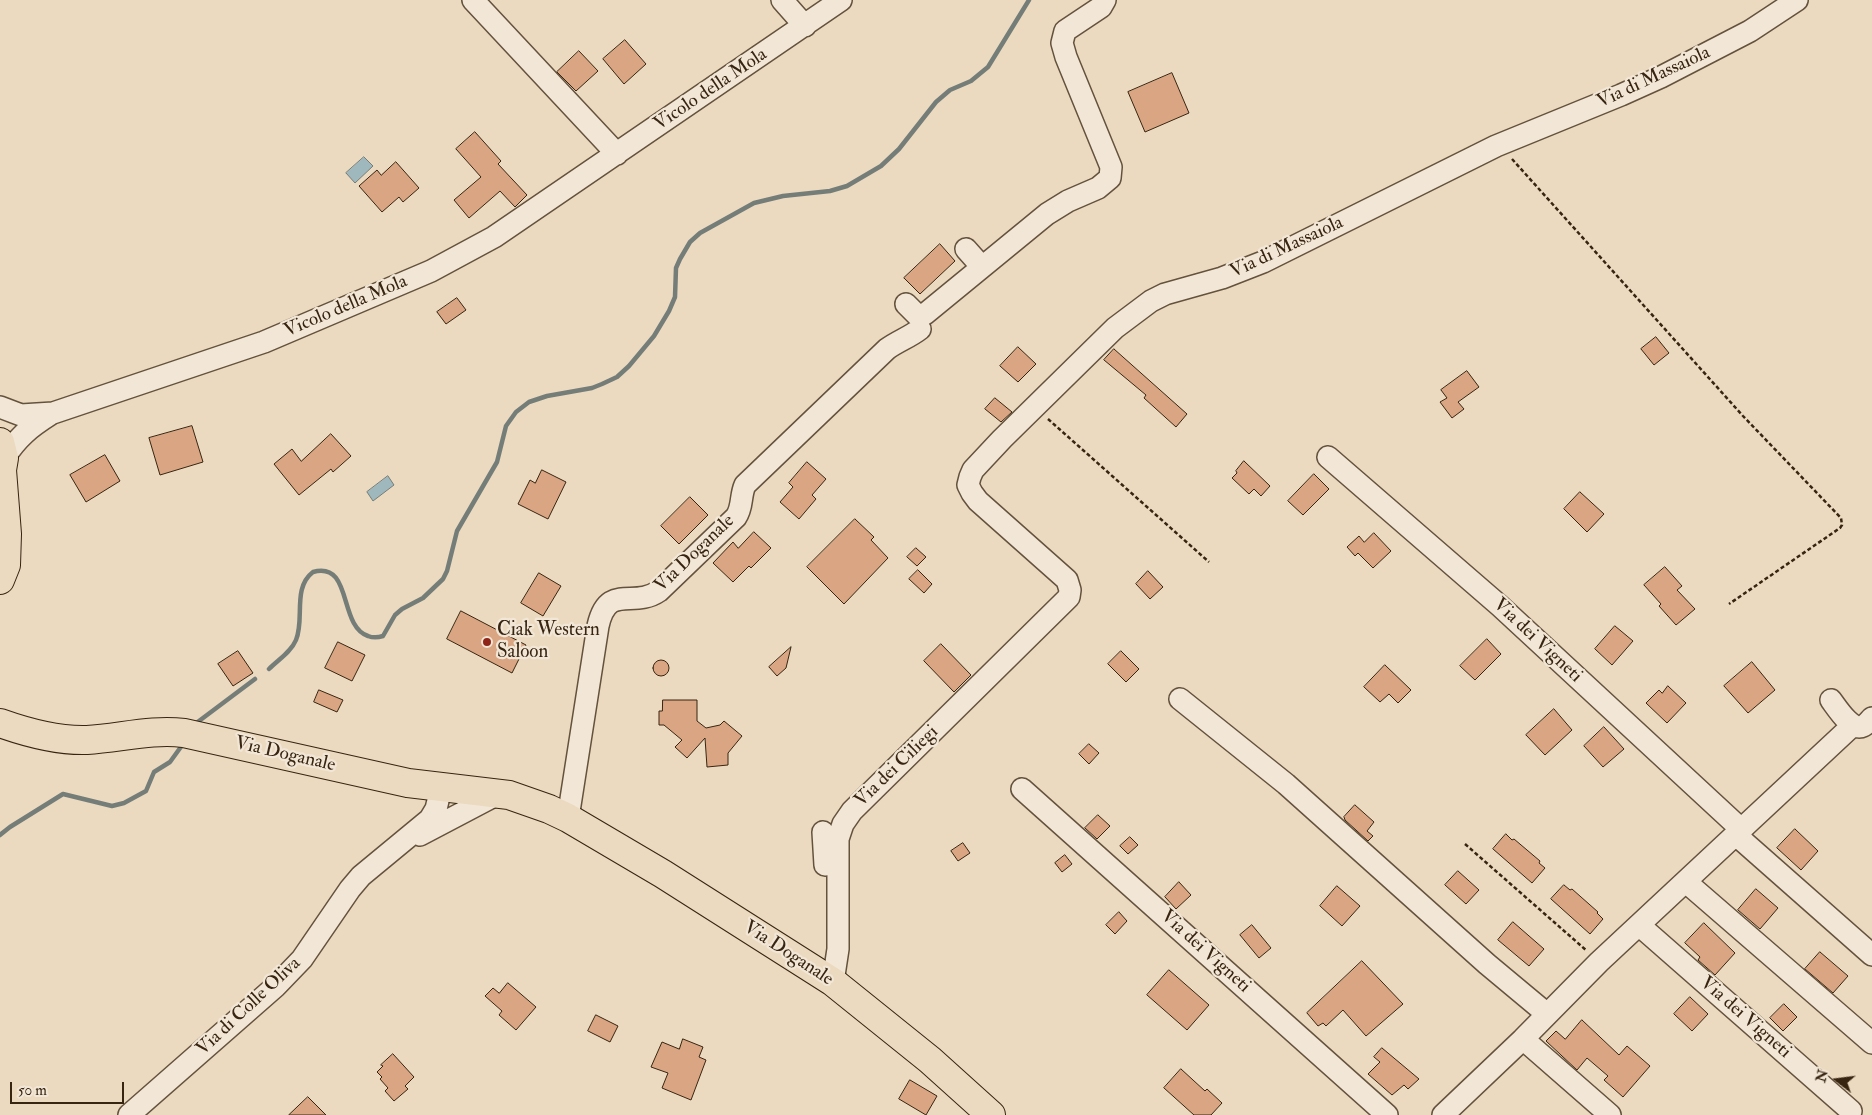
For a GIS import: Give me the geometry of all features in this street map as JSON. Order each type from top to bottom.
[{"type":"main road","name":"Vicolo della Mola","points":[[0,580],[6,564],[7,534],[2,450]]},
{"type":"main road","name":"Via Doganale","points":[[0,723],[38,735],[76,740],[155,732],[184,733],[363,773],[441,788],[498,794],[533,802],[568,818],[688,890],[827,979],[930,1060],[991,1115]]},
{"type":"street","points":[[473,0],[617,154]]},
{"type":"street","points":[[782,0],[805,26]]},
{"type":"street","name":"Vicolo della Mola","points":[[2,450],[28,428],[53,413],[264,342],[431,271],[494,237],[842,0]]},
{"type":"street","points":[[906,304],[917,315],[922,315],[1047,214],[1068,201],[1098,188],[1110,178],[1111,167],[1066,57],[1062,42],[1065,31],[1101,7],[1105,0]]},
{"type":"street","name":"Via di Massaiola","points":[[1068,600],[1070,592],[1067,580],[978,501],[968,485],[974,470],[1002,439],[1115,328],[1151,301],[1165,294],[1222,278],[1263,262],[1496,146],[1661,77],[1750,31],[1797,0]]},
{"type":"street","points":[[966,249],[982,267]]},
{"type":"street","name":"Via Doganale","points":[[568,818],[598,626],[605,606],[614,601],[649,596],[659,591],[736,517],[745,485],[888,349],[898,342],[910,338],[920,329]]},
{"type":"street","name":"Vicolo della Mola","points":[[0,407],[21,415],[53,413]]},
{"type":"street","name":"Via dei Vigneti","points":[[1328,458],[1500,606],[1739,833],[1872,956]]},
{"type":"street","name":"Via dei Ciliegi","points":[[827,979],[838,949],[838,839],[843,824],[852,811],[1068,600]]},
{"type":"street","points":[[1180,698],[1286,784],[1487,964],[1547,1014]]},
{"type":"street","points":[[1831,700],[1852,726],[1858,728],[1864,726],[1872,718]]},
{"type":"street","points":[[1443,1115],[1523,1039],[1599,962],[1852,726]]},
{"type":"street","name":"Via di Colle Oliva","points":[[129,1115],[285,978],[310,949],[355,883],[369,869],[430,819],[436,809],[441,788]]},
{"type":"street","name":"Via dei Vigneti","points":[[1022,789],[1387,1115]]},
{"type":"street","name":"Via di Colle Oliva","points":[[398,847],[498,794]]},
{"type":"street","points":[[823,832],[830,947],[826,969],[827,979]]},
{"type":"street","points":[[1686,882],[1872,1043]]},
{"type":"street","name":"Via dei Vigneti","points":[[1639,925],[1851,1111]]},
{"type":"street","points":[[1523,1039],[1610,1115]]},
{"type":"path","points":[[1496,146],[1509,155],[1744,416],[1841,518],[1842,525],[1840,528],[1729,604]]},
{"type":"path","points":[[1035,407],[1209,562]]},
{"type":"path","points":[[1465,844],[1599,962]]},
{"type":"water","points":[[364,157],[373,166],[355,183],[346,173]]},
{"type":"water","points":[[388,476],[394,485],[373,501],[367,492]]},
{"type":"building","points":[[625,40],[646,64],[624,84],[603,59]]},
{"type":"building","points":[[579,51],[598,71],[576,91],[557,72]]},
{"type":"building","points":[[1172,73],[1189,113],[1145,132],[1128,92]]},
{"type":"building","points":[[475,132],[501,161],[498,164],[527,195],[515,207],[500,191],[469,218],[454,200],[481,177],[456,149]]},
{"type":"building","points":[[396,162],[419,188],[403,202],[399,197],[382,212],[359,186],[377,170],[381,175]]},
{"type":"building","points":[[940,244],[955,261],[920,294],[904,278]]},
{"type":"building","points":[[457,298],[466,310],[446,324],[437,312]]},
{"type":"building","points":[[1656,337],[1669,353],[1654,365],[1641,349]]},
{"type":"building","points":[[1018,347],[1036,364],[1018,382],[1000,366]]},
{"type":"building","points":[[1114,349],[1187,414],[1176,427],[1144,398],[1146,395],[1104,360]]},
{"type":"building","points":[[1467,371],[1479,387],[1458,402],[1464,409],[1452,418],[1440,402],[1447,398],[1441,390]]},
{"type":"building","points":[[995,398],[1012,412],[1001,422],[985,409]]},
{"type":"building","points":[[192,426],[203,462],[160,475],[149,438]]},
{"type":"building","points":[[331,434],[351,456],[333,472],[331,469],[299,495],[274,464],[292,449],[301,461]]},
{"type":"building","points":[[105,455],[120,481],[86,502],[70,475]]},
{"type":"building","points":[[1244,461],[1270,486],[1261,496],[1254,489],[1249,494],[1232,478]]},
{"type":"building","points":[[807,462],[826,479],[812,495],[816,499],[799,519],[780,502],[793,487],[789,483]]},
{"type":"building","points":[[542,470],[566,482],[548,519],[518,504],[530,480],[535,483]]},
{"type":"building","points":[[1314,474],[1329,489],[1303,515],[1288,501]]},
{"type":"building","points":[[1580,492],[1604,514],[1587,532],[1564,509]]},
{"type":"building","points":[[690,497],[708,515],[679,544],[661,526]]},
{"type":"building","points":[[855,519],[874,537],[871,540],[888,558],[844,604],[807,567]]},
{"type":"building","points":[[754,532],[771,548],[751,568],[749,566],[733,582],[713,563],[733,542],[738,548]]},
{"type":"building","points":[[1374,533],[1391,551],[1373,568],[1358,553],[1355,556],[1347,547],[1359,536],[1364,542]]},
{"type":"building","points":[[916,548],[926,557],[917,566],[907,557]]},
{"type":"building","points":[[1665,567],[1682,586],[1677,590],[1695,609],[1676,625],[1644,585]]},
{"type":"building","points":[[918,570],[932,584],[924,593],[909,579]]},
{"type":"building","points":[[1148,571],[1163,587],[1150,599],[1136,584]]},
{"type":"building","points":[[539,573],[561,586],[543,616],[521,603]]},
{"type":"building","name":"Ciak Western Saloon","points":[[461,611],[526,645],[512,673],[447,639]]},
{"type":"building","points":[[1615,626],[1633,641],[1612,665],[1595,649]]},
{"type":"building","points":[[1487,639],[1501,654],[1475,680],[1460,666]]},
{"type":"building","points":[[338,642],[365,655],[352,681],[325,668]]},
{"type":"building","points":[[941,644],[971,675],[954,692],[924,661]]},
{"type":"building","points":[[791,647],[786,668],[777,676],[769,667]]},
{"type":"building","points":[[238,651],[253,673],[233,686],[218,664]]},
{"type":"building","points":[[1121,651],[1139,669],[1126,682],[1108,664]]},
{"type":"building","points":[[661,660],[667,662],[669,668],[667,674],[661,676],[655,674],[653,668],[655,662]]},
{"type":"building","points":[[1752,662],[1775,690],[1748,713],[1724,686]]},
{"type":"building","points":[[1385,665],[1411,690],[1398,703],[1389,694],[1380,702],[1364,687]]},
{"type":"building","points":[[1668,686],[1686,703],[1667,723],[1646,703],[1659,690],[1662,693]]},
{"type":"building","points":[[319,690],[343,700],[337,712],[314,702]]},
{"type":"building","points":[[663,700],[697,700],[697,721],[706,728],[720,725],[724,721],[742,736],[728,753],[728,765],[707,767],[705,738],[687,758],[675,747],[682,740],[664,725],[659,725],[659,711],[662,711]]},
{"type":"building","points":[[1554,709],[1572,730],[1545,755],[1526,735]]},
{"type":"building","points":[[1604,727],[1624,749],[1603,767],[1584,746]]},
{"type":"building","points":[[1089,744],[1099,753],[1089,764],[1079,754]]},
{"type":"building","points":[[1355,805],[1374,822],[1367,831],[1373,836],[1368,841],[1345,820],[1344,817]]},
{"type":"building","points":[[1098,815],[1110,826],[1097,839],[1085,828]]},
{"type":"building","points":[[1795,829],[1818,851],[1801,870],[1777,848]]},
{"type":"building","points":[[1506,834],[1540,861],[1539,863],[1545,868],[1532,883],[1493,849]]},
{"type":"building","points":[[1130,837],[1138,845],[1128,854],[1120,846]]},
{"type":"building","points":[[963,843],[970,853],[958,861],[951,851]]},
{"type":"building","points":[[1065,855],[1072,864],[1062,872],[1055,863]]},
{"type":"building","points":[[1458,871],[1479,890],[1466,904],[1445,885]]},
{"type":"building","points":[[1179,882],[1191,895],[1176,909],[1165,897]]},
{"type":"building","points":[[1564,885],[1570,890],[1572,889],[1598,912],[1603,919],[1590,934],[1551,899]]},
{"type":"building","points":[[1337,886],[1360,906],[1342,926],[1320,906]]},
{"type":"building","points":[[1756,889],[1778,908],[1760,929],[1738,910]]},
{"type":"building","points":[[1119,912],[1127,921],[1115,934],[1106,925]]},
{"type":"building","points":[[1513,922],[1544,949],[1529,966],[1498,940]]},
{"type":"building","points":[[1704,923],[1735,953],[1715,975],[1698,960],[1700,957],[1685,943]]},
{"type":"building","points":[[1252,925],[1271,948],[1259,958],[1240,935]]},
{"type":"building","points":[[1820,952],[1848,976],[1833,993],[1805,969]]},
{"type":"building","points":[[1362,961],[1403,1004],[1366,1036],[1343,1010],[1326,1026],[1323,1023],[1318,1026],[1307,1013]]},
{"type":"building","points":[[1169,970],[1209,1005],[1187,1030],[1147,995]]},
{"type":"building","points":[[508,983],[536,1007],[516,1030],[499,1015],[502,1011],[485,996],[493,988],[499,993]]},
{"type":"building","points":[[1690,997],[1708,1014],[1692,1031],[1674,1014]]},
{"type":"building","points":[[1784,1004],[1797,1017],[1783,1031],[1770,1018]]},
{"type":"building","points":[[596,1015],[618,1026],[610,1042],[588,1031]]},
{"type":"building","points":[[1582,1020],[1619,1055],[1627,1046],[1650,1066],[1623,1097],[1604,1080],[1608,1076],[1587,1058],[1577,1070],[1546,1041],[1556,1031],[1565,1039]]},
{"type":"building","points":[[683,1039],[703,1047],[699,1057],[706,1060],[691,1100],[662,1088],[668,1073],[651,1067],[662,1042],[679,1049]]},
{"type":"building","points":[[1382,1048],[1419,1079],[1408,1089],[1404,1085],[1392,1095],[1368,1074],[1380,1062],[1374,1057]]},
{"type":"building","points":[[393,1054],[414,1077],[405,1086],[408,1089],[394,1101],[385,1091],[388,1088],[377,1072],[383,1066],[381,1065]]},
{"type":"building","points":[[1181,1069],[1205,1091],[1207,1089],[1222,1103],[1211,1115],[1194,1115],[1164,1088]]},
{"type":"building","points":[[910,1080],[937,1096],[926,1115],[899,1099]]},
{"type":"building","points":[[308,1097],[326,1115],[289,1115]]},
{"type":"waterway","points":[[269,669],[288,652],[296,640],[300,623],[303,586],[313,572],[326,571],[334,576],[340,585],[352,620],[359,630],[368,636],[383,636],[395,615],[423,598],[443,579],[447,571],[457,531],[497,462],[506,426],[516,412],[529,402],[547,396],[592,388],[602,384],[617,377],[629,366],[654,336],[669,311],[675,297],[676,268],[690,242],[700,233],[754,203],[783,196],[830,191],[847,186],[881,166],[899,149],[936,102],[950,90],[971,81],[988,67],[1029,0]]},
{"type":"waterway","points":[[195,724],[255,679]]},
{"type":"waterway","points":[[0,835],[63,794],[112,806],[124,803],[146,791],[154,772],[170,762],[183,744]]},
{"type":"place","name":"Ciak Western Saloon","points":[[487,642]]}]
